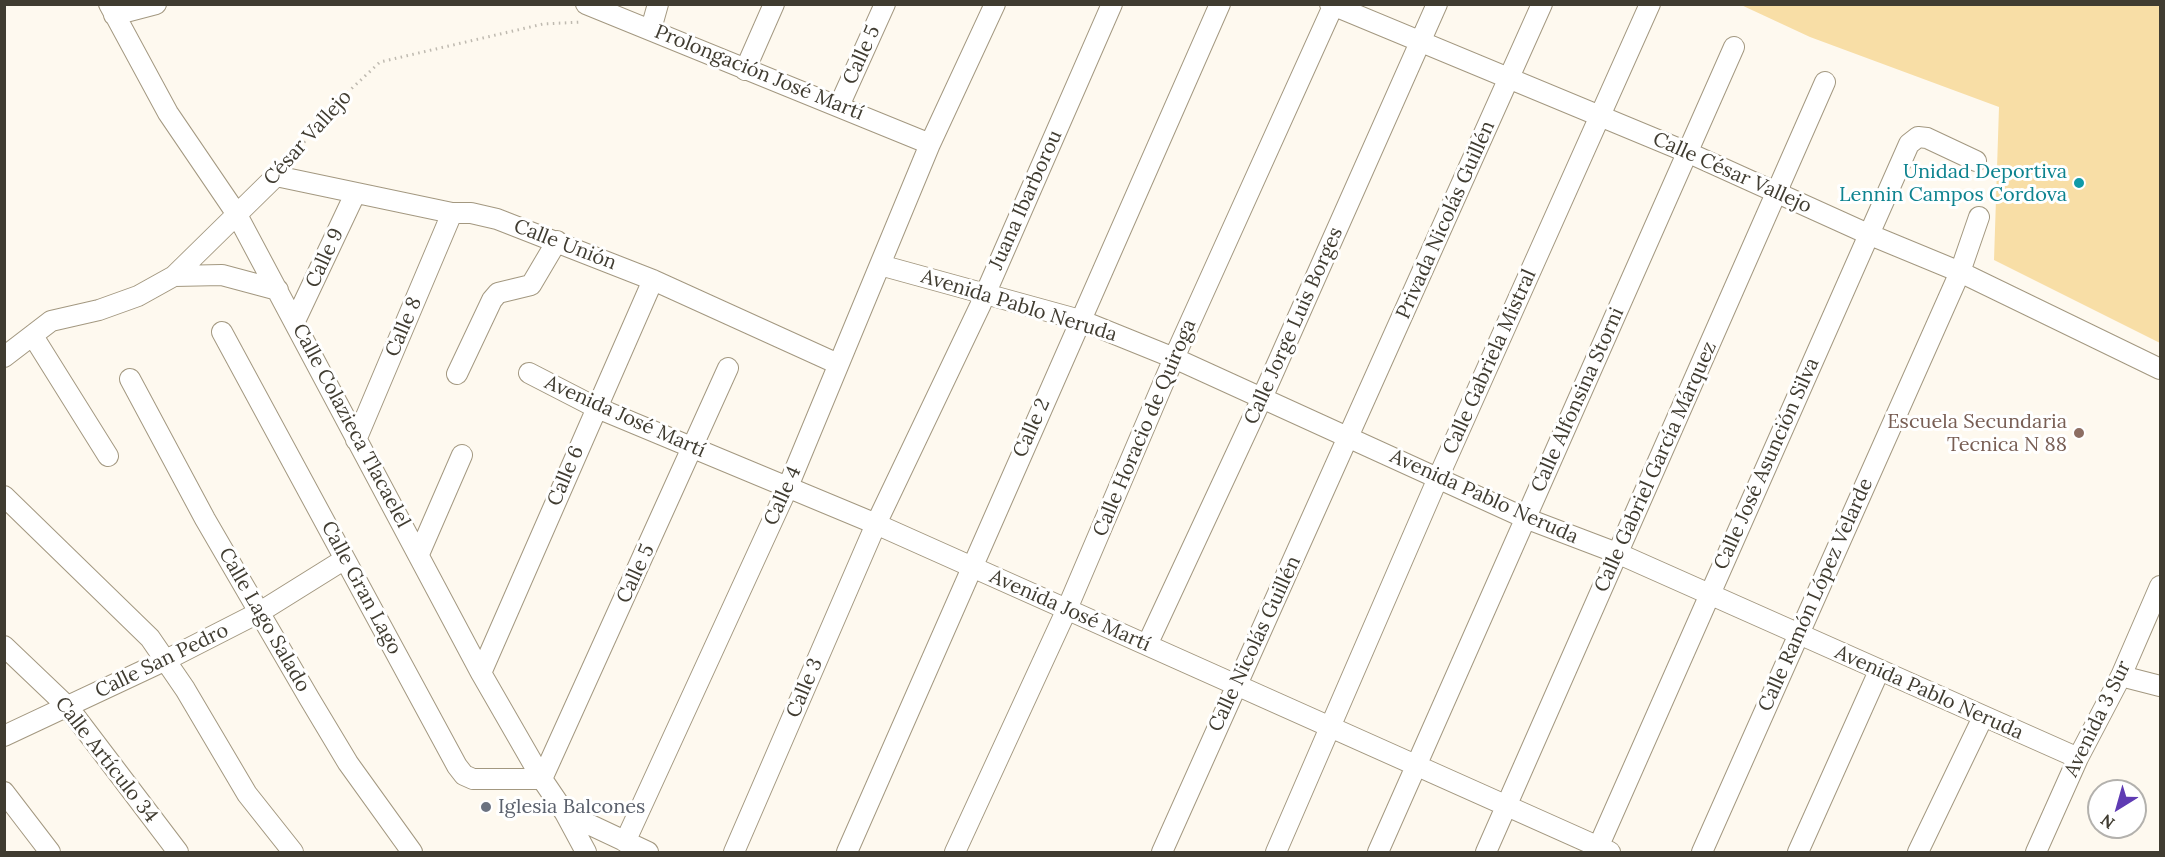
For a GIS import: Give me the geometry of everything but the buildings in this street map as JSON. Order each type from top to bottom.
[{"type":"street","points":[[111,10],[156,4]]},
{"type":"street","points":[[651,28],[658,4]]},
{"type":"street","points":[[745,70],[774,4]]},
{"type":"street","name":"Calle 5","points":[[839,106],[885,4]]},
{"type":"street","name":"Calle 4","points":[[625,842],[787,489],[930,144],[995,4]]},
{"type":"street","name":"Juana Ibarborou","points":[[876,524],[985,292],[1112,4]]},
{"type":"street","name":"Calle 2","points":[[847,852],[1220,4]]},
{"type":"street","name":"Calle Jorge Luis Borges","points":[[1146,645],[1262,398],[1437,4]]},
{"type":"street","name":"Privada Nicolás Guillén","points":[[1351,437],[1542,4]]},
{"type":"street","name":"Calle Gabriela Mistral","points":[[1276,852],[1438,478],[1650,4]]},
{"type":"street","name":"Calle César Vallejo","points":[[1333,5],[1689,153],[1868,234],[1960,272],[2160,369]]},
{"type":"street","name":"Calle Horacio de Quiroga","points":[[955,852],[1067,609],[1174,358],[1333,5]]},
{"type":"street","name":"Calle Colazieca Tlacaelel","points":[[111,10],[168,113],[236,213],[481,673],[542,779],[566,813],[586,852]]},
{"type":"street","name":"Prolongación José Martí","points":[[588,13],[651,28],[745,70],[930,144]]},
{"type":"street","name":"Calle Alfonsina Storni","points":[[1378,852],[1734,47]]},
{"type":"street","name":"Calle Gabriel García Márquez","points":[[1486,852],[1778,194],[1825,82]]},
{"type":"street","name":"Calle José Asunción Silva","points":[[1601,851],[1710,594],[1909,144],[1918,138],[1928,138],[1976,161]]},
{"type":"street","name":"César Vallejo","points":[[4,357],[51,321],[99,310],[138,296],[174,276],[276,176]]},
{"type":"street","name":"Calle Unión","points":[[276,176],[355,195],[497,219],[653,280],[838,364]]},
{"type":"street","name":"Calle 9","points":[[295,321],[355,195]]},
{"type":"street","name":"Calle 8","points":[[356,440],[452,213]]},
{"type":"street","points":[[1960,272],[1979,217]]},
{"type":"street","points":[[458,374],[492,300],[498,293],[531,285],[557,241]]},
{"type":"street","name":"Avenida Pablo Neruda","points":[[880,265],[985,292],[1080,320],[1174,358],[1525,518],[1617,553],[1798,636],[2078,758]]},
{"type":"street","name":"Calle Ramón López Velarde","points":[[1702,852],[1960,272]]},
{"type":"street","points":[[174,276],[222,275],[278,290]]},
{"type":"street","name":"Calle 6","points":[[481,673],[595,408],[653,280]]},
{"type":"street","name":"Calle Gran Lago","points":[[222,332],[464,775],[473,779],[542,779]]},
{"type":"street","points":[[33,336],[108,456]]},
{"type":"street","name":"Calle 5","points":[[542,779],[728,369]]},
{"type":"street","name":"Avenida José Martí","points":[[529,374],[595,408],[693,447],[971,566],[1506,806],[1601,851]]},
{"type":"street","name":"Calle Lago Salado","points":[[130,379],[205,519],[348,763],[412,852]]},
{"type":"street","name":"Calle Nicolás Guillén","points":[[1162,852],[1235,685],[1351,437]]},
{"type":"street","points":[[419,554],[462,455]]},
{"type":"street","points":[[4,496],[133,619],[166,660],[247,794],[293,852]]},
{"type":"street","name":"Calle 3","points":[[734,852],[876,524]]},
{"type":"street","name":"Calle San Pedro","points":[[4,736],[166,660],[260,612],[345,559]]},
{"type":"street","name":"Avenida 3 Sur","points":[[2036,852],[2078,758],[2121,676],[2160,586]]},
{"type":"street","name":"Calle Artículo 34","points":[[4,646],[68,707],[178,852]]},
{"type":"street","points":[[1798,852],[1879,671]]},
{"type":"street","points":[[2121,676],[2160,686]]},
{"type":"street","points":[[1918,852],[1983,717]]},
{"type":"street","points":[[4,792],[50,852]]},
{"type":"street","points":[[566,813],[648,852]]},
{"type":"path","name":"César Vallejo","points":[[276,176],[333,106],[380,62],[588,13]]},
{"type":"place","name":"Unidad Deportiva Lennin Campos Cordova","points":[[2079,183]]},
{"type":"place","name":"Escuela Secundaria Tecnica N 88","points":[[2079,433]]},
{"type":"place","name":"Iglesia Balcones","points":[[486,807]]}]
